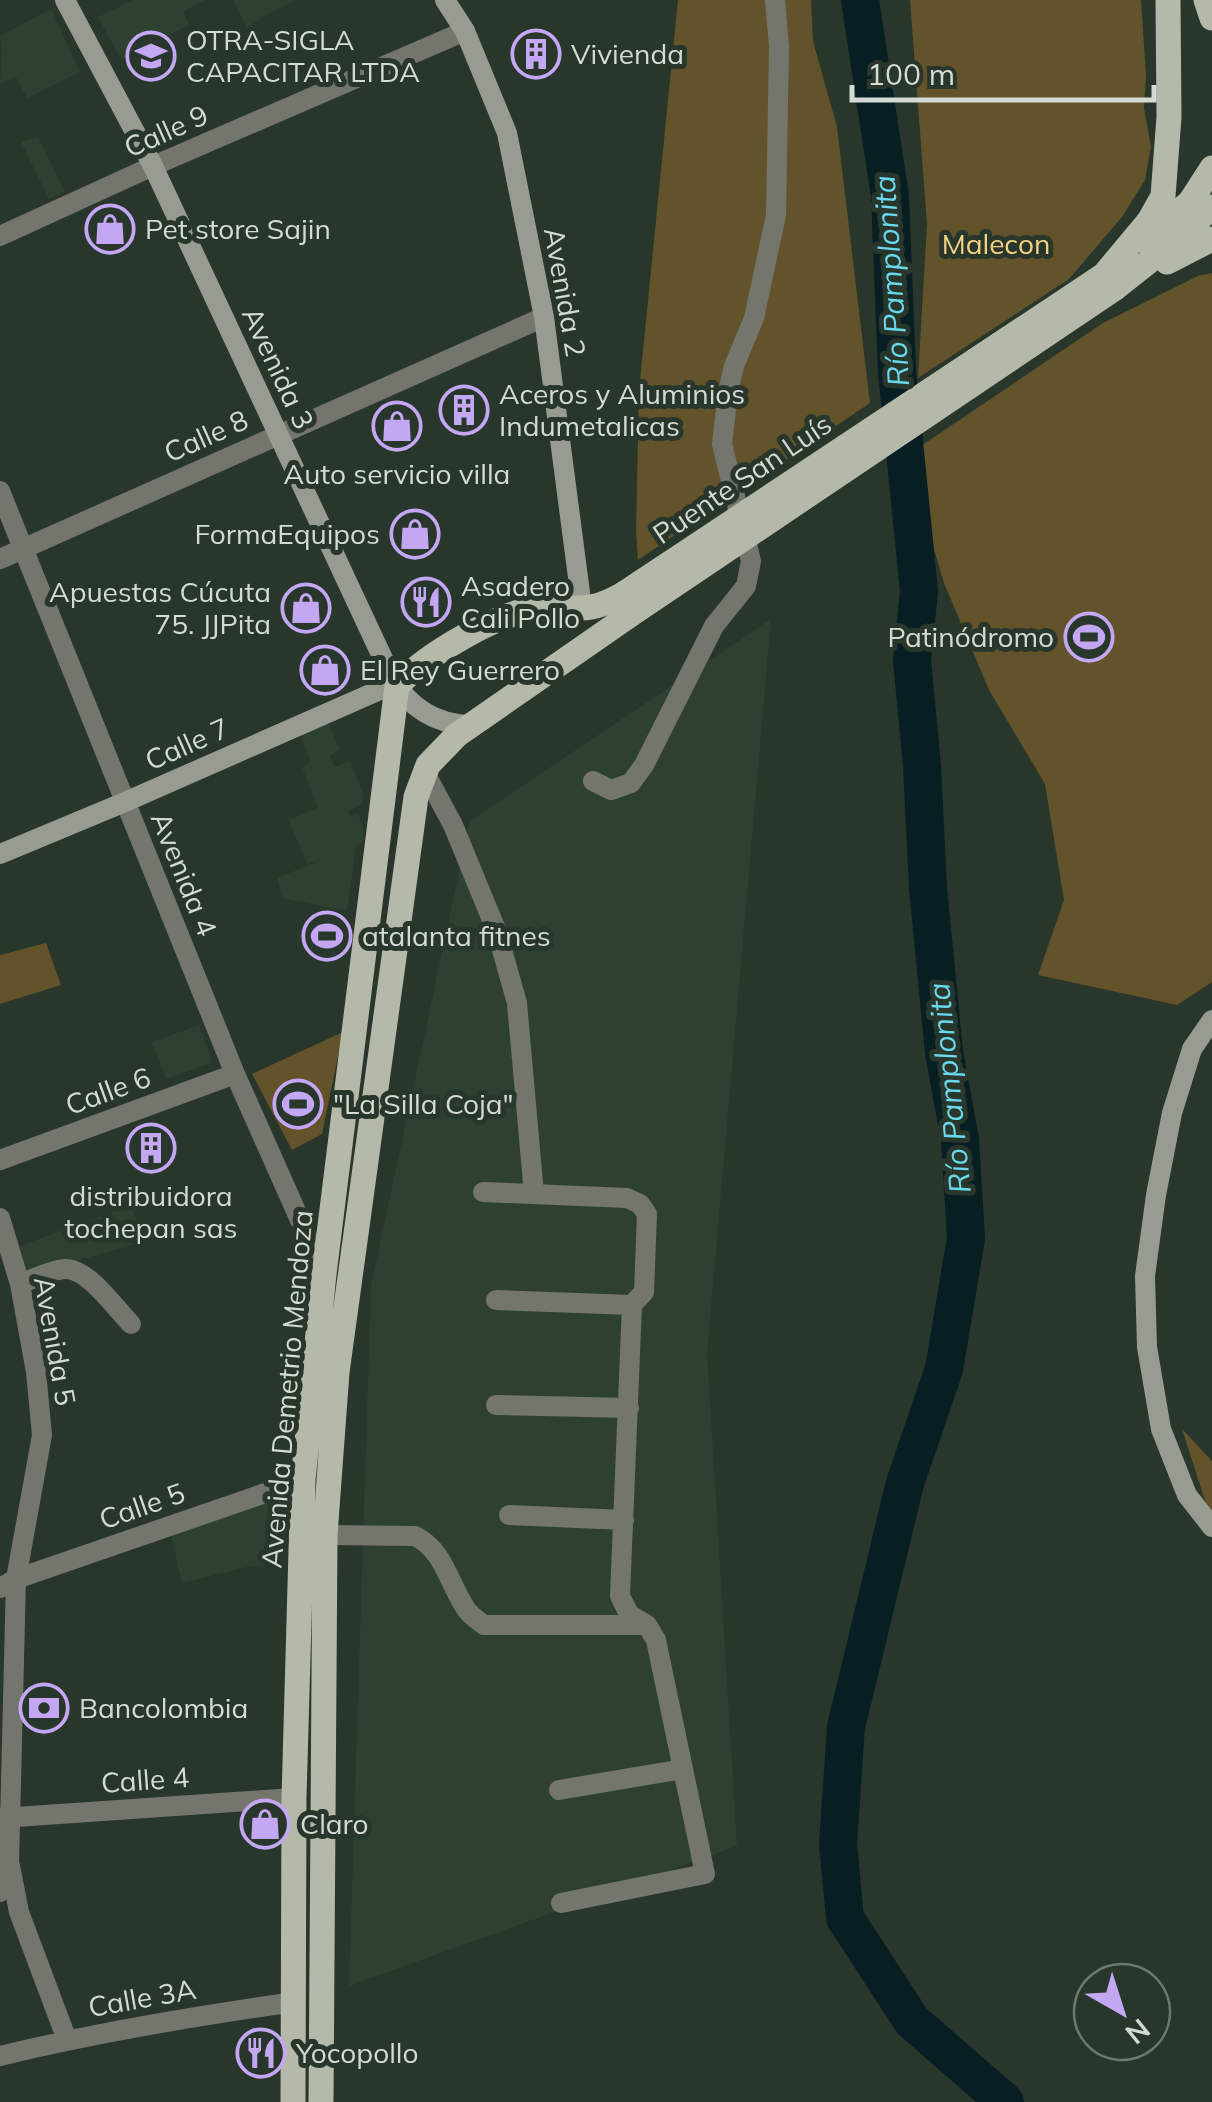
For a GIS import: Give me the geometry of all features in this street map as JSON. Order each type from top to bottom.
[{"type":"main road","name":"Avenida 3","points":[[65,0],[153,166],[397,686],[428,715],[448,723],[469,725]]},
{"type":"main road","name":"Avenida 2","points":[[446,0],[465,31],[507,133],[544,317],[582,608]]},
{"type":"main road","points":[[1109,282],[1163,196],[1169,117],[1168,0]]},
{"type":"main road","points":[[1206,0],[1212,18]]},
{"type":"main road","points":[[1109,282],[1190,202],[1212,168]]},
{"type":"main road","points":[[1109,282],[1176,240],[1212,207]]},
{"type":"main road","points":[[1109,282],[1212,239]]},
{"type":"main road","name":"Puente San Luís","points":[[469,725],[627,604],[1109,282]]},
{"type":"main road","name":"Puente San Luís","points":[[397,686],[430,657],[515,614],[543,607],[582,608],[610,601],[627,604]]},
{"type":"main road","name":"Calle 7","points":[[0,854],[382,688],[397,686]]},
{"type":"main road","name":"Avenida Demetrio Mendoza","points":[[294,2102],[294,1798],[303,1480],[324,1274],[397,686]]},
{"type":"main road","points":[[424,771],[440,750],[469,725]]},
{"type":"main road","name":"Avenida Demetrio Mendoza","points":[[322,2102],[325,1534],[349,1280],[416,797],[424,771]]},
{"type":"main road","points":[[1212,1020],[1192,1049],[1172,1113],[1145,1276],[1147,1347],[1161,1429],[1186,1495],[1212,1528]]},
{"type":"street","points":[[593,781],[611,790],[631,783],[664,729],[714,626],[746,586],[750,561],[722,444],[734,366],[754,318],[776,215],[779,46],[775,0]]},
{"type":"street","name":"Calle 9","points":[[0,236],[465,31]]},
{"type":"street","name":"Calle 8","points":[[0,559],[544,317]]},
{"type":"street","name":"Avenida 4","points":[[0,491],[235,1074],[324,1274]]},
{"type":"street","points":[[424,771],[453,825],[497,932],[517,1003],[534,1194]]},
{"type":"street","name":"Calle 6","points":[[0,1160],[235,1074]]},
{"type":"street","points":[[482,1192],[627,1198],[640,1204],[647,1214],[644,1292],[632,1306],[620,1596],[629,1614],[647,1625],[656,1640],[705,1874],[562,1902]]},
{"type":"street","name":"Avenida 5","points":[[0,1218],[20,1284],[36,1372],[42,1435],[8,1584],[9,1864],[0,1892]]},
{"type":"street","points":[[20,1284],[63,1269],[78,1271],[131,1324]]},
{"type":"street","points":[[496,1300],[632,1306]]},
{"type":"street","points":[[496,1406],[629,1408]]},
{"type":"street","name":"Calle 5","points":[[8,1584],[303,1480]]},
{"type":"street","points":[[509,1515],[624,1520]]},
{"type":"street","points":[[325,1534],[414,1536],[426,1541],[439,1556],[464,1607],[484,1626],[647,1625]]},
{"type":"street","points":[[558,1790],[684,1769]]},
{"type":"street","name":"Calle 4","points":[[6,1817],[294,1798]]},
{"type":"street","points":[[9,1864],[19,1912],[67,2040]]},
{"type":"street","name":"Calle 3A","points":[[0,2056],[175,2019],[295,2002]]},
{"type":"shaded area","points":[[133,0],[206,0],[183,11],[189,25],[121,59],[98,17]]},
{"type":"shaded area","points":[[233,0],[296,0],[247,28]]},
{"type":"shaded area","points":[[51,9],[80,72],[27,98],[16,77],[0,84],[0,36]]},
{"type":"shaded area","points":[[38,137],[65,192],[49,199],[21,142]]},
{"type":"shaded area","points":[[771,619],[707,1353],[737,1846],[349,1986],[371,1286],[470,821]]},
{"type":"shaded area","points":[[326,719],[340,750],[330,755],[334,767],[350,761],[363,793],[362,804],[348,811],[351,817],[358,814],[364,831],[362,843],[356,846],[347,911],[282,898],[277,878],[324,859],[307,864],[289,820],[318,808],[302,767],[311,762],[299,731]]},
{"type":"shaded area","points":[[199,1025],[212,1063],[166,1079],[152,1042]]},
{"type":"shaded area","points":[[131,1205],[144,1241],[26,1276],[20,1246]]},
{"type":"shaded area","points":[[266,1499],[281,1501],[277,1565],[251,1566],[182,1583],[170,1531]]},
{"type":"green space","points":[[678,0],[811,0],[813,41],[837,127],[870,403],[638,560],[639,391]]},
{"type":"green space","name":"Malecon","points":[[910,0],[1141,0],[1144,108],[1151,147],[1145,180],[1122,217],[1069,279],[918,378],[927,224]]},
{"type":"green space","name":"Patinódromo","points":[[1212,273],[1212,982],[1177,1005],[1038,975],[1064,900],[1045,784],[989,690],[944,583],[924,515],[915,450],[1103,323],[1198,276]]},
{"type":"green space","points":[[46,943],[61,985],[0,1004],[0,955]]},
{"type":"green space","name":"\"La Silla Coja\"","points":[[343,1032],[322,1134],[292,1150],[252,1074]]},
{"type":"green space","points":[[1182,1429],[1212,1461],[1212,1516],[1208,1510]]},
{"type":"waterway","name":"Río Pamplonita","points":[[860,0],[890,196],[897,372],[919,591],[912,660],[928,888],[944,1052],[960,1140],[966,1238],[944,1369],[905,1483],[846,1727],[838,1844],[845,1918],[912,2021],[1005,2102]]},
{"type":"place","name":"Vivienda","points":[[536,54]]},
{"type":"place","name":"OTRA-SIGLA CAPACITAR LTDA","points":[[151,56]]},
{"type":"place","name":"Pet store Sajin","points":[[110,229]]},
{"type":"place","name":"Aceros y Aluminios Indumetalicas","points":[[464,410]]},
{"type":"place","name":"Auto servicio villa","points":[[397,426]]},
{"type":"place","name":"FormaEquipos","points":[[415,534]]},
{"type":"place","name":"Asadero Cali Pollo","points":[[426,602]]},
{"type":"place","name":"Apuestas Cúcuta 75. JJPita","points":[[306,608]]},
{"type":"place","name":"Patinódromo","points":[[1089,637]]},
{"type":"place","name":"El Rey Guerrero","points":[[325,670]]},
{"type":"place","name":"atalanta fitnes","points":[[327,936]]},
{"type":"place","name":"\"La Silla Coja\"","points":[[298,1104]]},
{"type":"place","name":"distribuidora tochepan sas","points":[[151,1148]]},
{"type":"place","name":"Bancolombia","points":[[44,1708]]},
{"type":"place","name":"Claro","points":[[265,1824]]},
{"type":"place","name":"Yocopollo","points":[[261,2053]]}]
